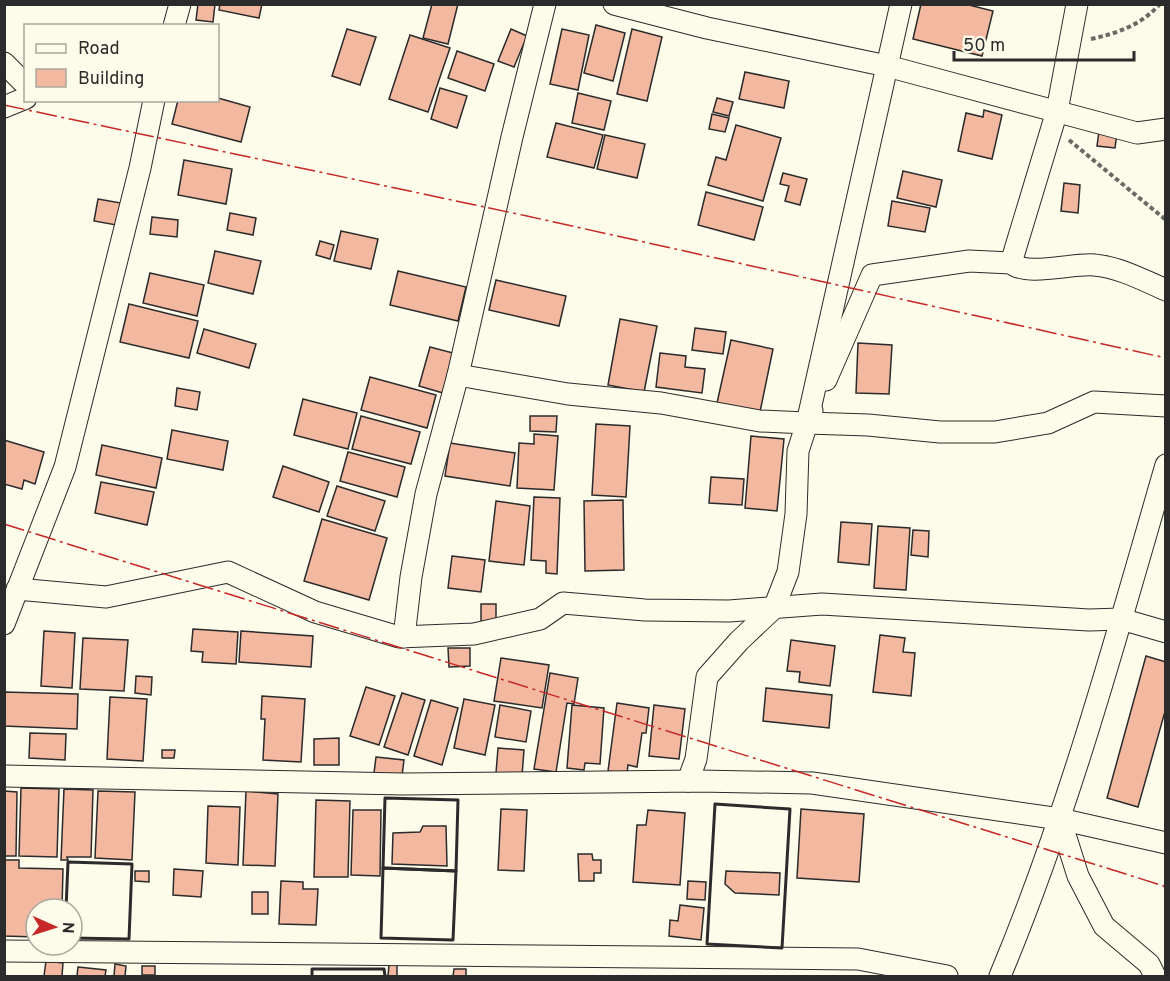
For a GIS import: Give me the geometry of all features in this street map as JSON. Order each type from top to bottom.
[{"type":"street","points":[[175,24],[180,4]]},
{"type":"street","points":[[404,637],[411,577],[426,494],[458,375],[545,4]]},
{"type":"street","points":[[614,4],[706,28],[886,66],[1137,133],[1166,129]]},
{"type":"street","points":[[688,781],[696,759],[707,677],[739,641],[774,608],[788,572],[796,514],[798,451],[807,423],[901,4]]},
{"type":"street","points":[[1011,263],[1057,111],[1077,4]]},
{"type":"street","points":[[4,63],[24,83]]},
{"type":"street","points":[[4,107],[24,99]]},
{"type":"street","points":[[4,624],[65,467],[111,276],[140,168],[154,102]]},
{"type":"street","points":[[807,423],[872,275],[969,261],[1011,263],[1016,267],[1035,269],[1094,265],[1119,270],[1166,290]]},
{"type":"street","points":[[458,375],[568,394],[661,403],[760,420],[868,425],[940,432],[995,432],[1048,423],[1094,402],[1166,406]]},
{"type":"street","points":[[1000,976],[1020,929],[1060,819],[1165,466]]},
{"type":"street","points":[[17,589],[106,597],[228,572],[315,612],[399,637],[474,634],[540,619],[563,603],[645,610],[729,610],[822,604],[1089,620],[1121,619],[1166,632]]},
{"type":"street","points":[[4,776],[403,784],[688,781],[812,783],[1060,819],[1166,843]]},
{"type":"street","points":[[1060,819],[1078,876],[1104,926],[1149,964],[1155,976]]},
{"type":"street","points":[[4,951],[858,959],[947,976]]},
{"type":"path","points":[[1071,36],[1082,41],[1119,33],[1150,15],[1160,4]]},
{"type":"path","points":[[1057,111],[1061,134],[1166,220]]},
{"type":"building","points":[[198,4],[215,4],[213,22],[196,20]]},
{"type":"building","points":[[220,4],[262,4],[259,18],[219,10]]},
{"type":"building","points":[[432,4],[458,4],[448,44],[423,38]]},
{"type":"building","points":[[921,4],[965,4],[993,11],[982,56],[913,39]]},
{"type":"building","points":[[596,25],[625,33],[613,81],[584,73]]},
{"type":"building","points":[[347,29],[376,37],[360,85],[332,76]]},
{"type":"building","points":[[511,29],[527,36],[514,67],[498,61]]},
{"type":"building","points":[[562,29],[589,35],[578,90],[550,84]]},
{"type":"building","points":[[632,29],[662,37],[647,101],[617,94]]},
{"type":"building","points":[[410,35],[450,48],[428,112],[389,99]]},
{"type":"building","points":[[457,51],[494,64],[485,91],[448,78]]},
{"type":"building","points":[[745,72],[789,81],[784,108],[739,99]]},
{"type":"building","points":[[440,88],[467,96],[457,128],[431,119]]},
{"type":"building","points":[[578,93],[611,101],[604,130],[572,123]]},
{"type":"building","points":[[219,98],[250,107],[241,142],[172,124],[178,102],[219,102]]},
{"type":"building","points":[[717,98],[733,102],[729,116],[713,112]]},
{"type":"building","points":[[984,110],[1002,115],[992,159],[958,151],[966,113],[983,117]]},
{"type":"building","points":[[712,114],[729,118],[725,132],[709,129]]},
{"type":"building","points":[[556,123],[603,135],[594,168],[547,157]]},
{"type":"building","points":[[736,125],[781,138],[763,201],[708,185],[716,157],[726,160]]},
{"type":"building","points":[[1099,131],[1117,133],[1115,148],[1097,146]]},
{"type":"building","points":[[605,135],[645,144],[637,178],[597,169]]},
{"type":"building","points":[[184,160],[232,169],[226,204],[178,195]]},
{"type":"building","points":[[903,171],[942,180],[936,207],[897,198]]},
{"type":"building","points":[[783,173],[807,179],[800,205],[785,201],[789,186],[780,184]]},
{"type":"building","points":[[1064,183],[1080,185],[1078,213],[1061,211]]},
{"type":"building","points":[[706,192],[763,207],[754,240],[698,225]]},
{"type":"building","points":[[98,199],[121,203],[116,225],[94,221]]},
{"type":"building","points":[[892,201],[930,208],[925,232],[888,226]]},
{"type":"building","points":[[230,213],[256,218],[253,235],[227,230]]},
{"type":"building","points":[[152,217],[178,220],[177,237],[150,234]]},
{"type":"building","points":[[341,231],[378,239],[371,269],[334,261]]},
{"type":"building","points":[[320,241],[334,245],[330,259],[316,255]]},
{"type":"building","points":[[215,251],[261,261],[253,294],[208,283]]},
{"type":"building","points":[[398,271],[466,287],[458,321],[390,305]]},
{"type":"building","points":[[150,273],[204,285],[197,316],[143,303]]},
{"type":"building","points":[[496,280],[566,296],[559,326],[489,310]]},
{"type":"building","points":[[129,304],[198,321],[189,358],[120,342]]},
{"type":"building","points":[[620,319],[657,326],[644,392],[608,385]]},
{"type":"building","points":[[695,328],[726,332],[723,354],[692,350]]},
{"type":"building","points":[[204,329],[256,344],[249,368],[197,353]]},
{"type":"building","points":[[731,340],[773,349],[760,412],[717,403]]},
{"type":"building","points":[[858,343],[892,345],[889,394],[856,393]]},
{"type":"building","points":[[430,347],[453,353],[443,393],[419,386]]},
{"type":"building","points":[[660,353],[686,356],[685,367],[705,369],[702,393],[656,387]]},
{"type":"building","points":[[370,377],[436,395],[427,428],[361,410]]},
{"type":"building","points":[[177,388],[200,392],[197,410],[175,406]]},
{"type":"building","points":[[303,399],[357,413],[348,449],[294,435]]},
{"type":"building","points":[[361,416],[420,432],[411,464],[352,449]]},
{"type":"building","points":[[530,416],[557,416],[556,432],[530,431]]},
{"type":"building","points":[[596,424],[630,426],[626,497],[592,495]]},
{"type":"building","points":[[172,430],[228,441],[223,470],[167,459]]},
{"type":"building","points":[[534,434],[558,436],[554,490],[517,488],[519,443],[534,444]]},
{"type":"building","points":[[751,436],[784,439],[777,511],[745,508]]},
{"type":"building","points":[[4,440],[44,452],[35,484],[24,480],[22,489],[4,484]]},
{"type":"building","points":[[450,443],[515,453],[510,486],[445,476]]},
{"type":"building","points":[[102,445],[162,458],[156,488],[96,475]]},
{"type":"building","points":[[348,452],[405,467],[397,497],[340,481]]},
{"type":"building","points":[[283,466],[329,482],[319,512],[273,497]]},
{"type":"building","points":[[711,477],[744,479],[742,505],[709,503]]},
{"type":"building","points":[[101,482],[154,492],[147,525],[95,513]]},
{"type":"building","points":[[337,486],[385,501],[375,531],[327,516]]},
{"type":"building","points":[[534,497],[560,498],[557,574],[546,573],[546,561],[531,560]]},
{"type":"building","points":[[623,500],[624,570],[585,571],[584,501]]},
{"type":"building","points":[[496,501],[530,506],[524,565],[489,561]]},
{"type":"building","points":[[322,519],[387,538],[369,600],[304,581]]},
{"type":"building","points":[[841,522],[872,524],[869,565],[838,562]]},
{"type":"building","points":[[878,526],[910,528],[906,590],[874,588]]},
{"type":"building","points":[[913,530],[929,531],[928,557],[911,555]]},
{"type":"building","points":[[452,556],[485,560],[481,592],[448,588]]},
{"type":"building","points":[[481,604],[496,604],[496,624],[481,623]]},
{"type":"building","points":[[193,629],[238,632],[236,664],[202,662],[203,652],[191,651]]},
{"type":"building","points":[[44,631],[75,633],[72,688],[41,686]]},
{"type":"building","points":[[241,631],[313,636],[311,667],[239,662]]},
{"type":"building","points":[[880,635],[905,638],[903,652],[915,653],[911,696],[873,692]]},
{"type":"building","points":[[83,638],[128,640],[124,691],[80,689]]},
{"type":"building","points":[[791,640],[835,646],[830,686],[799,682],[800,672],[787,671]]},
{"type":"building","points":[[448,648],[470,648],[470,666],[449,667]]},
{"type":"building","points":[[1146,656],[1166,662],[1166,708],[1138,807],[1107,798]]},
{"type":"building","points":[[501,658],[549,665],[542,708],[494,701]]},
{"type":"building","points":[[550,673],[578,678],[574,704],[567,703],[556,772],[534,769]]},
{"type":"building","points":[[136,676],[152,677],[151,695],[135,693]]},
{"type":"building","points":[[366,687],[395,696],[379,745],[350,736]]},
{"type":"building","points":[[766,688],[832,695],[829,728],[763,721]]},
{"type":"building","points":[[4,692],[78,694],[77,729],[4,726]]},
{"type":"building","points":[[402,693],[425,700],[408,755],[384,747]]},
{"type":"building","points":[[262,696],[305,699],[301,762],[263,760],[265,719],[261,719]]},
{"type":"building","points":[[110,697],[147,699],[143,761],[107,759]]},
{"type":"building","points":[[464,699],[495,705],[485,755],[454,748]]},
{"type":"building","points":[[431,700],[458,708],[442,765],[414,756]]},
{"type":"building","points":[[617,703],[649,708],[646,733],[642,733],[637,767],[628,765],[627,774],[608,771]]},
{"type":"building","points":[[500,705],[531,711],[526,742],[495,737]]},
{"type":"building","points":[[572,705],[604,708],[600,764],[585,763],[584,770],[567,768]]},
{"type":"building","points":[[654,705],[685,709],[679,759],[649,756]]},
{"type":"building","points":[[30,733],[66,734],[65,760],[29,758]]},
{"type":"building","points":[[339,738],[339,765],[314,765],[314,739]]},
{"type":"building","points":[[498,748],[524,750],[522,776],[496,773]]},
{"type":"building","points":[[162,750],[175,750],[174,758],[162,758]]},
{"type":"building","points":[[376,757],[404,760],[402,776],[374,773]]},
{"type":"building","points":[[21,788],[59,789],[57,857],[19,856]]},
{"type":"building","points":[[64,789],[93,790],[91,857],[67,857],[68,860],[61,860]]},
{"type":"building","points":[[4,791],[17,792],[16,856],[4,856]]},
{"type":"building","points":[[98,791],[135,792],[132,860],[95,858]]},
{"type":"building","points":[[246,791],[278,794],[275,866],[243,865]]},
{"type":"building","points":[[316,800],[350,801],[348,877],[314,877]]},
{"type":"building","points":[[208,806],[240,807],[238,865],[206,863]]},
{"type":"building","points":[[501,809],[527,810],[524,871],[498,870]]},
{"type":"building","points":[[801,809],[864,814],[859,882],[797,878]]},
{"type":"building","points":[[353,810],[381,810],[380,876],[351,875]]},
{"type":"building","points":[[648,810],[685,813],[680,885],[633,882],[637,825],[646,825]]},
{"type":"building","points":[[423,826],[446,826],[447,866],[392,864],[393,833],[420,832]]},
{"type":"building","points":[[578,854],[592,854],[593,860],[601,860],[601,873],[594,873],[594,881],[579,881]]},
{"type":"building","points":[[4,860],[19,860],[19,868],[63,869],[62,897],[24,897],[24,937],[4,936]]},
{"type":"building","points":[[174,869],[203,871],[201,897],[173,895]]},
{"type":"building","points":[[135,871],[149,871],[149,882],[135,881]]},
{"type":"building","points":[[726,871],[780,873],[779,895],[735,893],[725,884]]},
{"type":"building","points":[[281,881],[303,882],[303,889],[318,889],[316,925],[279,924]]},
{"type":"building","points":[[688,881],[706,882],[705,900],[687,899]]},
{"type":"building","points":[[252,892],[268,892],[268,914],[252,914]]},
{"type":"building","points":[[680,905],[704,908],[701,940],[669,936],[670,920],[678,921]]},
{"type":"building","points":[[46,961],[63,963],[62,976],[44,976]]},
{"type":"building","points":[[115,964],[126,966],[125,976],[114,976]]},
{"type":"building","points":[[389,965],[397,965],[397,976],[388,976]]},
{"type":"building","points":[[142,966],[155,966],[155,975],[142,975]]},
{"type":"building","points":[[78,967],[106,970],[105,976],[77,976]]},
{"type":"building","points":[[454,969],[466,969],[466,976],[453,976]]},
{"type":"wall","points":[[385,798],[458,800],[456,871],[383,868],[385,798]]},
{"type":"wall","points":[[715,804],[790,809],[782,948],[707,944],[715,804]]},
{"type":"wall","points":[[67,897],[68,862],[132,864],[129,939],[84,938]]},
{"type":"wall","points":[[383,868],[456,871],[453,940],[381,938],[383,868]]},
{"type":"wall","points":[[312,976],[312,969],[384,969],[385,976]]},
{"type":"power","points":[[4,105],[527,216],[1166,358]]},
{"type":"power","points":[[4,524],[1164,886],[1166,904]]}]
